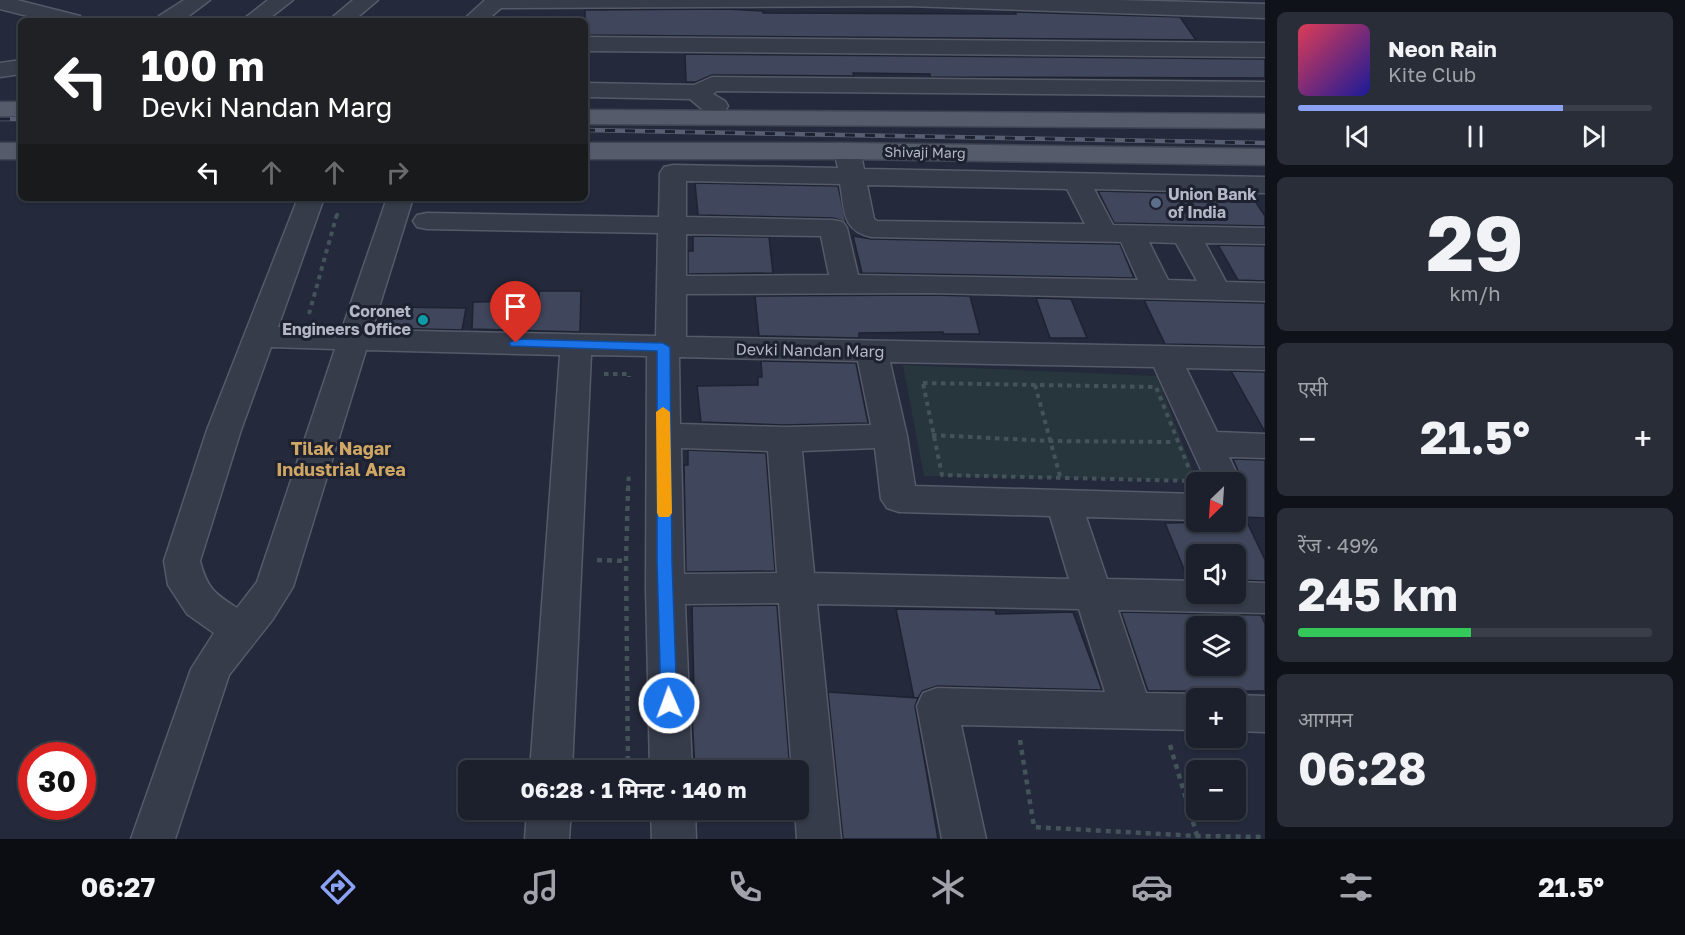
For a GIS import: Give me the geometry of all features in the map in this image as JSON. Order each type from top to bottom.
[{"type":"main road","name":"Shivaji Marg","points":[[588,117],[872,103],[905,118],[1265,121]]},
{"type":"main road","points":[[0,109],[18,109]]},
{"type":"main road","points":[[0,151],[18,151]]},
{"type":"main road","name":"Shivaji Marg","points":[[588,151],[849,163],[1138,155],[1265,157]]},
{"type":"street","points":[[172,18],[199,0]]},
{"type":"street","points":[[256,18],[282,0]]},
{"type":"street","points":[[343,18],[367,0]]},
{"type":"street","points":[[477,18],[497,1],[547,11],[908,0],[1014,21],[1265,50]]},
{"type":"street","points":[[0,2],[61,18]]},
{"type":"street","points":[[588,44],[1014,21],[1265,11]]},
{"type":"street","points":[[0,70],[18,67]]},
{"type":"street","points":[[967,86],[977,119]]},
{"type":"street","points":[[588,90],[698,93],[707,103],[715,106],[872,103],[967,86],[1265,89]]},
{"type":"street","points":[[1106,88],[1122,120]]},
{"type":"street","points":[[1190,88],[1211,120]]},
{"type":"street","points":[[1138,155],[1150,181]]},
{"type":"street","points":[[849,163],[861,223],[871,229],[1265,236]]},
{"type":"street","points":[[671,760],[663,436],[672,285],[673,173],[849,163],[1076,180],[1265,185]]},
{"type":"street","points":[[1076,180],[1157,289]]},
{"type":"street","points":[[240,630],[200,603],[187,585],[182,561],[224,430],[310,201]]},
{"type":"street","points":[[153,839],[211,669],[221,651],[265,604],[274,587],[356,340],[399,201]]},
{"type":"street","points":[[427,221],[833,228],[845,284]]},
{"type":"street","points":[[1186,235],[1217,291]]},
{"type":"street","points":[[672,285],[845,284],[1265,292]]},
{"type":"street","name":"Devki Nandan Marg","points":[[259,336],[1265,359]]},
{"type":"street","points":[[552,760],[576,345]]},
{"type":"street","points":[[872,351],[890,436],[899,499],[1062,490],[1186,506]]},
{"type":"street","points":[[1165,357],[1219,472]]},
{"type":"street","points":[[663,436],[784,439],[890,436]]},
{"type":"street","points":[[784,439],[819,839]]},
{"type":"street","points":[[1206,444],[1265,446]]},
{"type":"street","points":[[1062,490],[1092,594],[1132,711]]},
{"type":"street","points":[[665,589],[796,588],[1265,598]]},
{"type":"street","points":[[964,839],[937,706],[1132,711],[1186,730]]},
{"type":"street","points":[[1246,723],[1265,714]]},
{"type":"street","points":[[673,820],[674,839]]},
{"type":"path","points":[[320,275],[338,209]]},
{"type":"path","points":[[597,374],[629,374]]},
{"type":"path","points":[[923,383],[1035,384],[1156,387],[1179,442],[1050,441],[932,435],[923,383]]},
{"type":"path","points":[[1035,384],[1062,490]]},
{"type":"path","points":[[628,760],[626,561],[629,470]]},
{"type":"path","points":[[595,560],[626,561]]},
{"type":"path","points":[[1186,734],[1169,741],[1198,838]]},
{"type":"path","points":[[1019,740],[1034,826],[1198,838],[1265,837]]},
{"type":"shaded area","points":[[903,365],[1157,376],[1193,472],[1186,472],[1186,480],[924,476]]},
{"type":"building","points":[[726,9],[763,11],[763,13],[1016,14],[1015,12],[1180,17],[1196,40],[588,35],[588,18],[585,18],[585,10]]},
{"type":"building","points":[[685,54],[1265,59],[1265,78],[930,77],[930,74],[853,73],[854,76],[712,75],[696,82],[686,82]]},
{"type":"building","points":[[695,183],[838,186],[846,222],[833,218],[698,215]]},
{"type":"building","points":[[1098,191],[1251,195],[1265,216],[1265,226],[1114,223]]},
{"type":"building","points":[[693,236],[769,237],[773,273],[688,274],[688,251],[693,251]]},
{"type":"building","points":[[853,236],[871,239],[1120,244],[1134,278],[862,273]]},
{"type":"building","points":[[1218,245],[1265,246],[1265,281],[1238,280]]},
{"type":"building","points":[[539,291],[581,291],[580,332],[472,329],[473,302],[539,301]]},
{"type":"building","points":[[755,296],[970,296],[980,334],[859,333],[859,338],[759,336]]},
{"type":"building","points":[[1036,298],[1071,299],[1087,338],[1050,338]]},
{"type":"building","points":[[1144,300],[1265,303],[1265,346],[1165,344]]},
{"type":"building","name":"Coronet Engineers Office","points":[[387,307],[466,308],[462,330],[381,328]]},
{"type":"building","points":[[761,361],[856,363],[868,423],[784,425],[701,422],[697,386],[758,385],[758,377],[762,377]]},
{"type":"building","points":[[1231,371],[1265,372],[1265,432]]},
{"type":"building","points":[[688,450],[766,453],[775,571],[686,572],[684,465],[688,465]]},
{"type":"building","points":[[1233,459],[1265,460],[1265,518],[1246,517],[1246,472],[1239,472]]},
{"type":"building","points":[[1246,522],[1265,560],[1265,581],[1246,580],[1246,544],[1186,544],[1186,574],[1165,523],[1186,523],[1186,532],[1246,532]]},
{"type":"building","points":[[777,605],[789,760],[694,760],[691,695],[694,695],[692,606]]},
{"type":"building","points":[[896,609],[995,610],[996,614],[1073,612],[1102,690],[937,686],[922,691],[918,698],[914,698]]},
{"type":"building","points":[[1121,612],[1261,615],[1265,624],[1265,691],[1246,691],[1246,688],[1186,688],[1186,691],[1148,691]]},
{"type":"building","points":[[828,692],[918,698],[915,706],[938,839],[843,839]]},
{"type":"railway","points":[[0,119],[18,119]]},
{"type":"railway","points":[[588,130],[1265,143]]},
{"type":"slow traffic","points":[[663,412],[664,513]]},
{"type":"place","name":"Union Bank of India","points":[[1156,203]]},
{"type":"place","name":"Coronet Engineers Office","points":[[423,320]]},
{"type":"district","name":"Tilak Nagar Industrial Area","points":[[341,458]]},
{"type":"route","points":[[516,343],[663,347],[669,703]]}]
